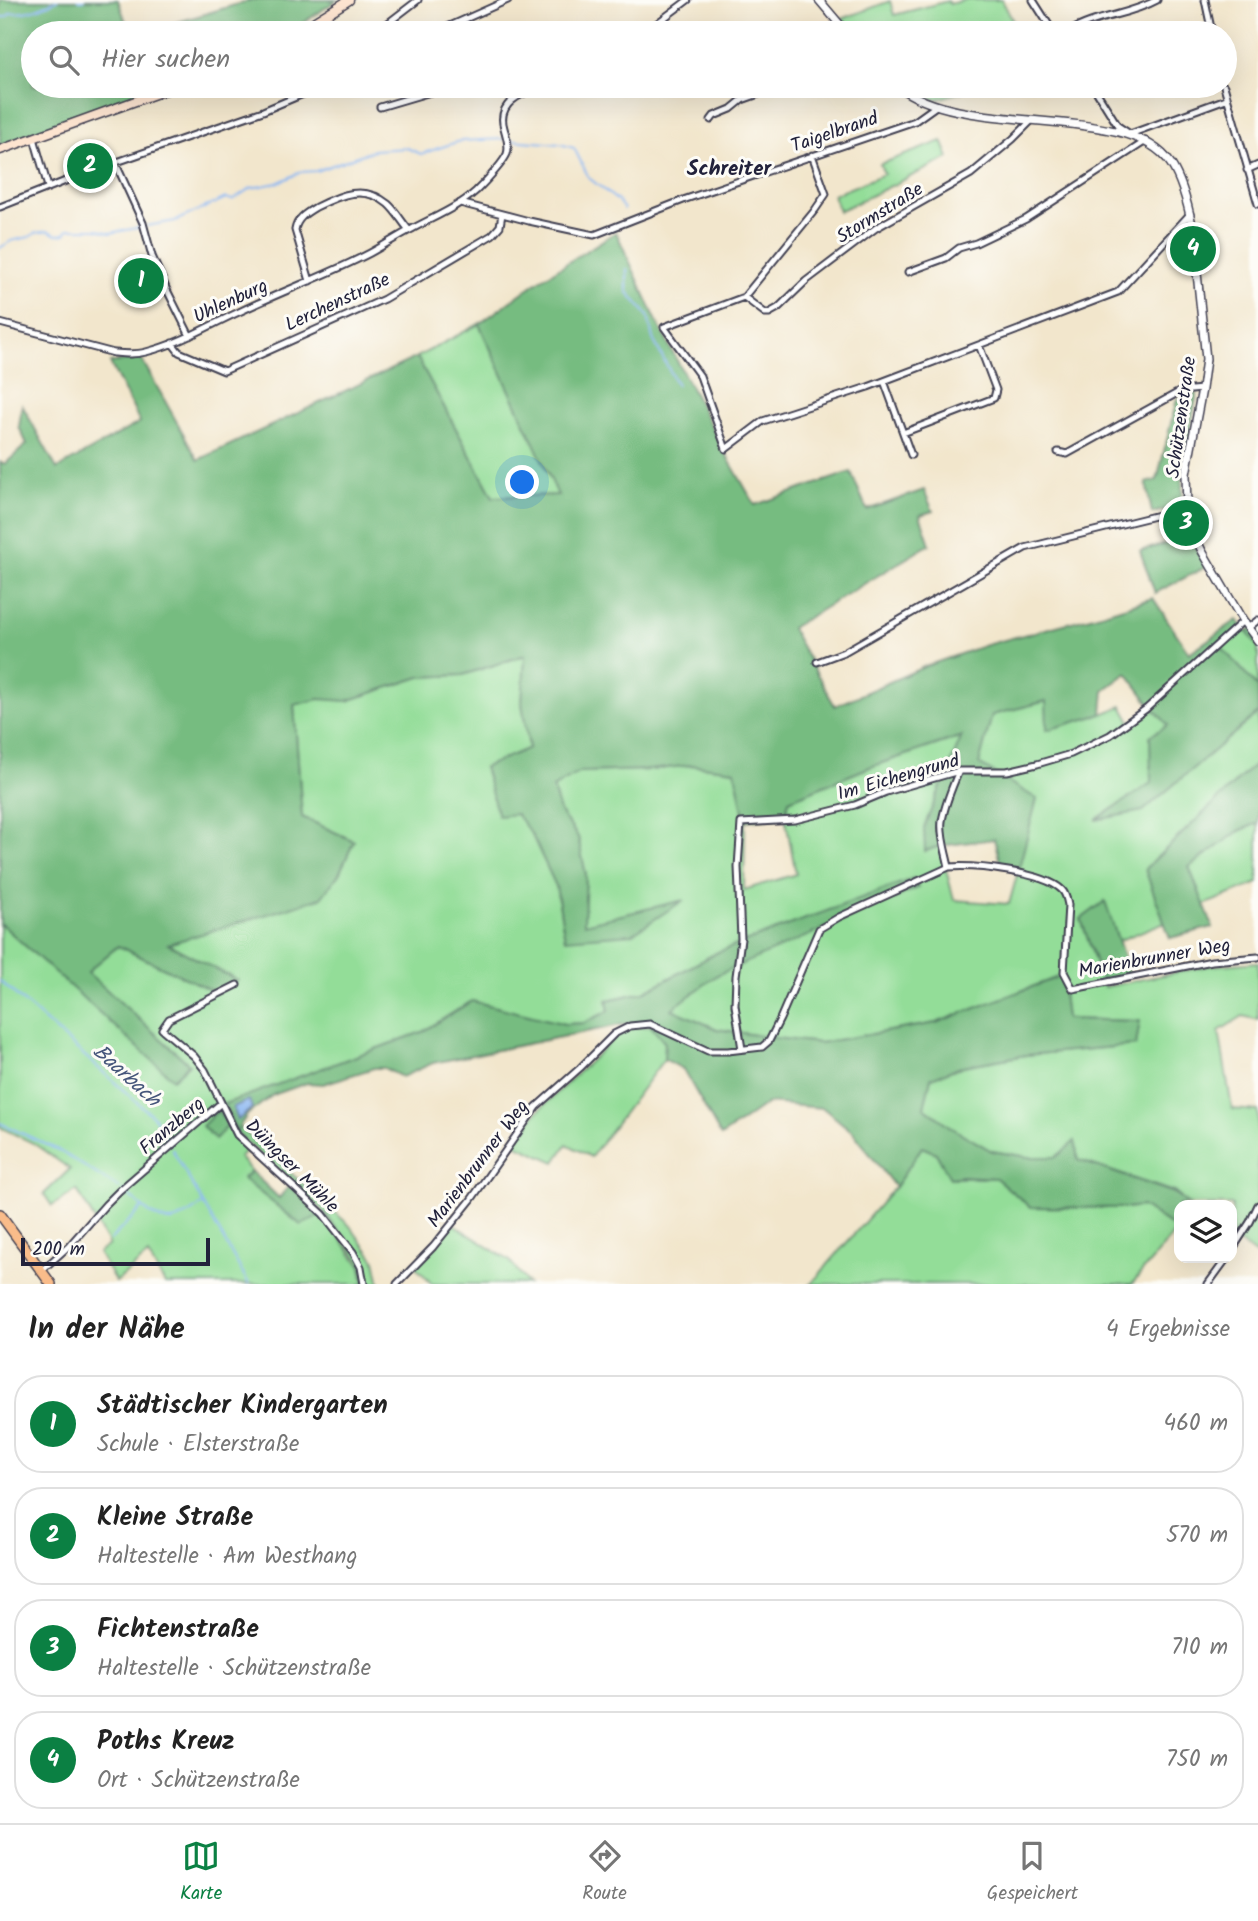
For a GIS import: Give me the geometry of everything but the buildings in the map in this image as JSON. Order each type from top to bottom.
[{"type":"main road","points":[[317,21],[349,0]]},
{"type":"main road","points":[[0,150],[144,98]]},
{"type":"main road","points":[[1,1216],[51,1284]]},
{"type":"street","points":[[391,21],[418,0]]},
{"type":"street","points":[[461,21],[508,0]]},
{"type":"street","points":[[660,21],[688,0]]},
{"type":"street","points":[[819,0],[837,21]]},
{"type":"street","points":[[1033,0],[1046,21]]},
{"type":"street","points":[[1089,21],[1131,11],[1157,0]]},
{"type":"street","points":[[1205,0],[1209,21]]},
{"type":"street","points":[[0,207],[115,162],[294,98]]},
{"type":"street","points":[[380,107],[410,98]]},
{"type":"street","name":"Uhlenburg","points":[[0,323],[114,354],[145,352],[190,336],[371,253],[460,203],[476,191],[508,152],[507,137],[502,124],[504,111],[514,98]]},
{"type":"street","points":[[711,120],[748,98]]},
{"type":"street","name":"Schützenstraße","points":[[919,98],[936,106],[967,113],[1119,130],[1146,141],[1170,162],[1189,214],[1206,346],[1202,389],[1187,466],[1187,508],[1193,533],[1202,551],[1258,641]]},
{"type":"street","points":[[1100,98],[1118,126],[1130,134],[1226,99],[1258,204]]},
{"type":"street","name":"Taigelbrand","points":[[460,203],[594,235],[812,155],[915,121],[936,106]]},
{"type":"street","name":"Stormstraße","points":[[744,297],[765,313],[778,308],[806,281],[876,228],[971,174],[1031,121]]},
{"type":"street","points":[[34,138],[48,187]]},
{"type":"street","points":[[908,272],[946,258],[959,248],[976,243],[1026,219],[1146,141]]},
{"type":"street","points":[[812,155],[826,194],[744,297],[664,327],[700,376],[726,449],[763,421],[884,381],[1118,292],[1189,214]]},
{"type":"street","points":[[115,162],[143,223],[152,256],[190,336]]},
{"type":"street","points":[[1247,170],[1258,164]]},
{"type":"street","points":[[310,281],[295,230],[296,223],[305,214],[338,196],[353,192],[371,195],[387,204],[409,230]]},
{"type":"street","name":"Lerchenstraße","points":[[172,343],[179,352],[224,371],[384,299],[492,235],[500,226],[502,214]]},
{"type":"street","points":[[903,433],[994,398],[996,390],[979,345]]},
{"type":"street","points":[[884,381],[911,455]]},
{"type":"street","points":[[1058,452],[1067,454],[1181,391],[1202,389]]},
{"type":"street","points":[[817,662],[844,652],[1025,548],[1187,508]]},
{"type":"street","name":"Im Eichengrund","points":[[742,1049],[736,1005],[736,976],[741,939],[738,867],[741,824],[805,818],[855,805],[886,792],[959,771],[1007,771],[1070,754],[1110,735],[1146,709],[1245,624],[1258,620]]},
{"type":"street","points":[[949,867],[942,836],[942,822],[950,790],[959,771]]},
{"type":"street","name":"Marienbrunner Weg","points":[[397,1284],[433,1247],[471,1200],[537,1107],[614,1034],[629,1026],[650,1024],[708,1051],[762,1047],[769,1041],[780,1019],[819,929],[839,917],[949,867],[962,866],[1018,873],[1060,888],[1066,895],[1068,905],[1064,972],[1073,989],[1212,961],[1258,957]]},
{"type":"street","name":"Franzberg","points":[[41,1270],[69,1247],[122,1188],[221,1103],[205,1070],[194,1056],[162,1029],[169,1019],[237,985]]},
{"type":"street","name":"Düingser Mühle","points":[[221,1103],[237,1135],[311,1202],[338,1233],[361,1267],[364,1284]]},
{"type":"street","points":[[1237,1242],[1258,1205]]},
{"type":"street","points":[[1208,1284],[1223,1263]]},
{"type":"green space","points":[[0,0],[118,0],[126,21],[21,21],[21,98],[134,98],[0,146]]},
{"type":"green space","points":[[251,0],[337,0],[306,21],[182,21]]},
{"type":"green space","points":[[965,0],[1002,0],[1013,21],[842,19],[890,1],[894,15],[948,1],[949,4]]},
{"type":"green space","points":[[942,141],[949,158],[839,211],[833,195],[884,174],[880,164]]},
{"type":"green space","points":[[616,232],[659,326],[755,505],[851,472],[867,510],[924,490],[933,511],[920,515],[930,544],[791,628],[835,706],[926,666],[986,645],[1153,598],[1189,653],[1237,620],[1248,631],[1258,623],[1258,645],[1247,632],[1238,629],[1221,647],[1258,687],[1258,713],[1143,811],[1096,820],[1151,783],[1150,736],[1168,725],[1127,673],[1104,690],[1102,714],[1047,730],[1046,701],[992,715],[979,764],[1037,799],[1019,868],[1001,866],[994,839],[940,846],[925,851],[924,827],[962,736],[870,767],[789,800],[785,816],[745,821],[735,770],[691,765],[650,770],[580,772],[553,788],[560,812],[578,837],[586,875],[584,924],[684,900],[632,934],[565,939],[556,886],[532,835],[516,814],[498,816],[484,767],[529,748],[522,703],[525,655],[463,675],[420,677],[347,701],[319,699],[294,705],[302,817],[354,841],[339,874],[321,898],[168,944],[237,980],[215,992],[118,946],[88,973],[189,1064],[173,1079],[0,923],[0,462],[5,464],[27,444],[19,427],[22,405],[57,469],[140,422],[110,363],[141,358],[198,460],[417,357],[493,497],[558,495],[479,324],[537,282]]},
{"type":"green space","points":[[479,324],[559,495],[493,497],[417,357]]},
{"type":"green space","points":[[1197,393],[1182,472],[1182,506],[1152,513],[1146,483],[1157,480],[1177,399]]},
{"type":"green space","points":[[1191,537],[1206,567],[1155,593],[1140,551]]},
{"type":"green space","points":[[1238,629],[1247,632],[1258,645],[1258,687],[1220,647]]},
{"type":"green space","points":[[526,655],[522,703],[529,748],[484,768],[532,835],[556,886],[565,939],[682,901],[583,925],[586,875],[578,837],[560,812],[553,787],[580,772],[653,770],[691,765],[735,770],[745,821],[744,890],[796,874],[785,816],[789,800],[870,767],[963,736],[949,769],[925,851],[940,846],[954,900],[1009,904],[1019,868],[979,764],[992,715],[1047,701],[1047,730],[1122,706],[1131,722],[1153,708],[1169,725],[1150,737],[1152,783],[1098,818],[1220,745],[1258,713],[1258,761],[1145,869],[1165,922],[1118,941],[1105,902],[1081,919],[1104,987],[1208,966],[1258,962],[1258,1020],[1243,1016],[1219,1031],[1232,1109],[1258,1111],[1258,1256],[1237,1241],[1237,1200],[1183,1200],[1174,1192],[1078,1160],[1028,1157],[992,1151],[952,1128],[924,1107],[931,1078],[963,1066],[1026,1055],[1136,1045],[1139,1021],[1066,1019],[1061,976],[936,1023],[820,1043],[717,1029],[671,1009],[717,975],[718,952],[644,992],[607,1000],[609,1011],[584,1023],[565,1024],[472,1001],[422,1032],[224,1104],[236,1136],[248,1149],[239,1157],[251,1171],[243,1178],[301,1225],[323,1214],[361,1267],[364,1284],[165,1284],[148,1255],[116,1282],[98,1253],[109,1245],[77,1190],[52,1206],[44,1194],[70,1169],[33,1143],[0,1127],[0,923],[174,1078],[189,1064],[88,974],[91,968],[118,946],[215,992],[237,980],[167,944],[320,898],[339,874],[354,841],[302,817],[294,705],[319,698],[347,701],[420,677],[463,675]]},
{"type":"green space","points":[[1258,761],[1258,823],[1239,831],[1189,867],[1213,927],[1170,938],[1145,869]]},
{"type":"green space","points":[[1258,823],[1258,883],[1204,905],[1189,867],[1239,831]]},
{"type":"green space","points":[[914,878],[918,888],[717,975],[672,1009],[717,1029],[820,1043],[936,1023],[1061,976],[1066,1019],[1140,1021],[1136,1045],[1026,1055],[963,1066],[931,1078],[924,1107],[952,1128],[992,1151],[1028,1157],[1056,1157],[1075,1141],[1078,1160],[1174,1193],[1183,1200],[1174,1200],[1174,1228],[1142,1206],[1030,1207],[996,1178],[950,1178],[936,1153],[922,1147],[895,1187],[853,1132],[823,1108],[768,1103],[721,1136],[683,1069],[664,1059],[665,1043],[650,1022],[630,1023],[433,1063],[402,1077],[384,1068],[374,1068],[323,1084],[307,1083],[273,1095],[248,1114],[237,1133],[224,1104],[422,1032],[472,1001],[565,1024],[584,1023],[609,1011],[607,1000],[644,992],[718,952]]},
{"type":"green space","points":[[1105,901],[1130,975],[1102,981],[1081,919]]},
{"type":"green space","points":[[651,1026],[665,1043],[664,1059],[591,1157],[567,1144],[555,1162],[513,1143],[536,1113],[615,1037],[629,1028]]},
{"type":"green space","points":[[218,1110],[228,1126],[215,1139],[202,1126]]},
{"type":"green space","points":[[239,1127],[349,1225],[375,1260],[380,1284],[365,1284],[362,1264],[325,1213],[237,1133]]},
{"type":"green space","points":[[922,1147],[936,1153],[950,1178],[996,1178],[1030,1207],[1142,1206],[1174,1228],[1174,1234],[1132,1284],[811,1284],[895,1187]]},
{"type":"green space","points":[[251,1171],[279,1198],[290,1185],[321,1215],[301,1225],[243,1179]]},
{"type":"green space","points":[[453,1224],[510,1261],[528,1284],[432,1284],[415,1266]]},
{"type":"water","points":[[249,1100],[252,1108],[238,1120],[233,1107]]},
{"type":"waterway","points":[[0,17],[35,10],[57,0]]},
{"type":"waterway","points":[[78,0],[84,0]]},
{"type":"waterway","points":[[147,226],[175,221],[226,198],[232,200],[251,188],[277,183],[301,172],[316,171],[374,150],[407,148],[421,154],[460,141],[504,139]]},
{"type":"waterway","points":[[510,140],[560,144],[574,148],[589,178],[624,209]]},
{"type":"waterway","points":[[0,248],[11,241],[48,231],[57,235],[65,234],[68,229],[97,229],[110,233],[142,227]]},
{"type":"waterway","points":[[627,269],[627,291],[648,316],[653,339],[677,385]]},
{"type":"waterway","name":"Baarbach","points":[[0,981],[155,1118],[169,1144]]},
{"type":"waterway","points":[[0,1123],[58,1150],[119,1188]]},
{"type":"waterway","name":"Baarbach","points":[[172,1149],[249,1284]]},
{"type":"waterway","points":[[124,1191],[146,1210],[166,1221],[179,1219],[202,1205]]},
{"type":"waterway","points":[[110,1240],[142,1208]]},
{"type":"place","name":"Kleine Straße","points":[[90,166]]},
{"type":"place","name":"Poths Kreuz","points":[[1193,249]]},
{"type":"place","name":"Städtischer Kindergarten","points":[[141,281]]},
{"type":"place","name":"Fichtenstraße","points":[[1186,523]]},
{"type":"district","name":"Schreiter","points":[[729,168]]}]
